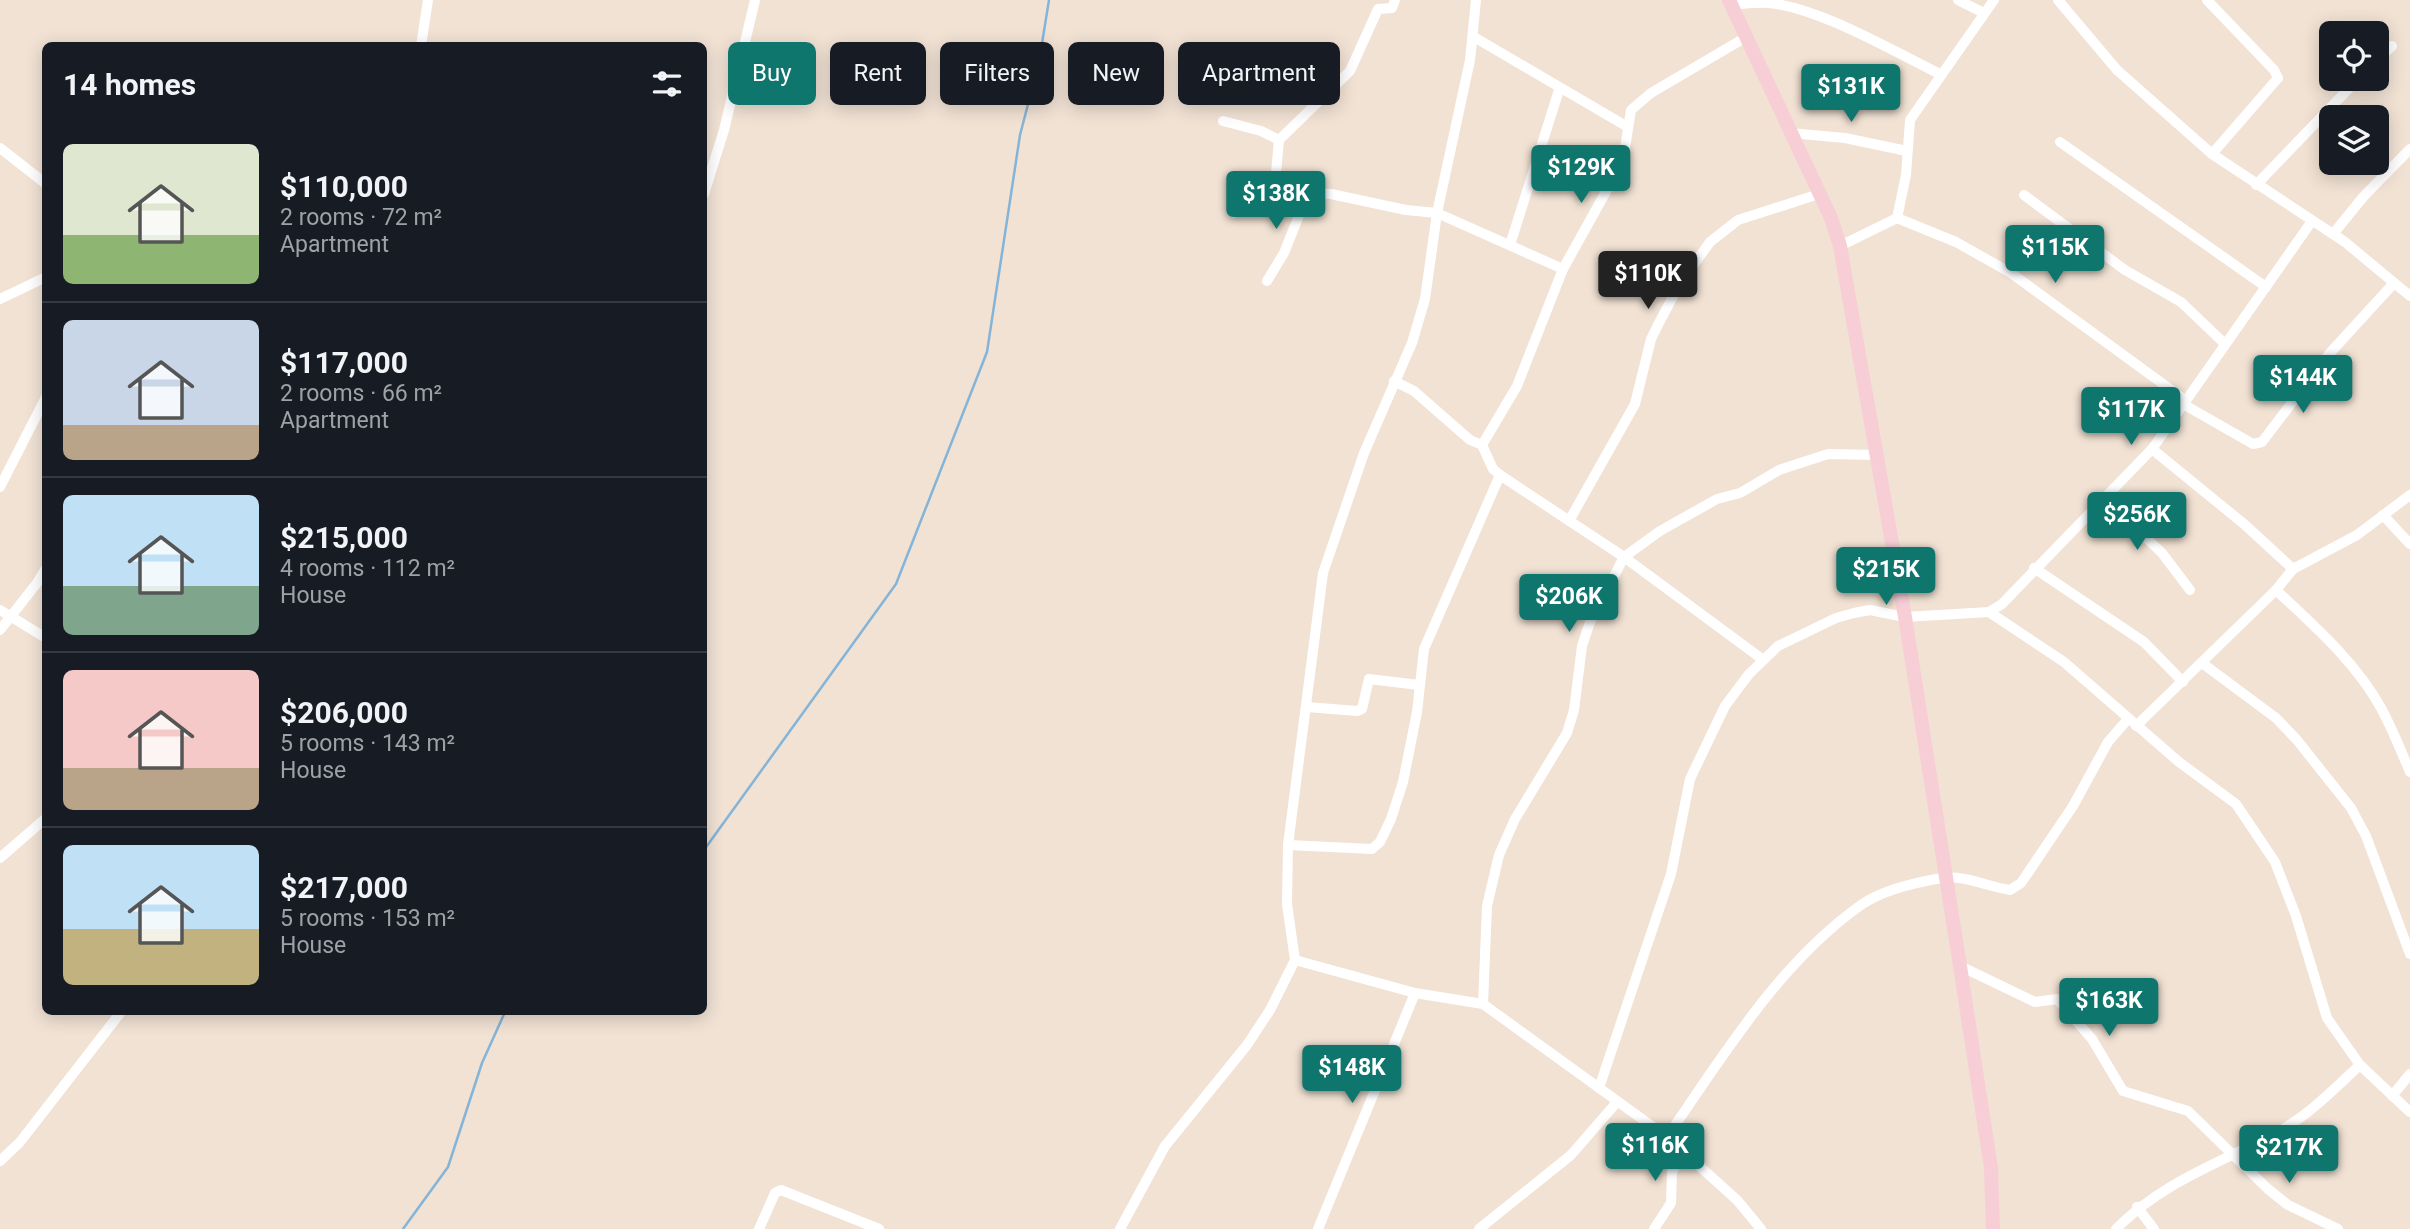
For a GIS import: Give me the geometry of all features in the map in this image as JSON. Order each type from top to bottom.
[{"type":"street","points":[[422,42],[428,0]]},
{"type":"street","points":[[707,184],[724,130],[755,0]]},
{"type":"street","points":[[1275,184],[1279,140],[1350,71],[1378,9],[1392,8],[1395,0]]},
{"type":"street","points":[[1120,1229],[1165,1146],[1247,1045],[1270,1010],[1295,960],[1287,904],[1288,845],[1323,573],[1359,464],[1412,343],[1425,299],[1437,213],[1474,37],[1476,0]]},
{"type":"street","points":[[1958,0],[1984,13]]},
{"type":"street","points":[[1897,218],[1906,175],[1910,120],[1994,0]]},
{"type":"street","points":[[2058,0],[2117,69],[2213,154],[2312,222],[2333,233],[2410,296]]},
{"type":"street","points":[[2207,0],[2274,70],[2278,78],[2213,154]]},
{"type":"street","points":[[1730,2],[1769,4],[1799,11],[1847,29],[1940,74]]},
{"type":"street","points":[[1730,2],[1748,36],[1840,246],[1878,455],[1960,966],[1991,1168],[1993,1229]]},
{"type":"street","points":[[1482,445],[1517,386],[1563,269],[1623,161],[1626,126],[1631,110],[1651,93],[1748,36]]},
{"type":"street","points":[[1474,37],[1559,90],[1626,126]]},
{"type":"street","points":[[2389,49],[2392,46]]},
{"type":"street","points":[[1510,245],[1559,90]]},
{"type":"street","points":[[2256,185],[2346,91]]},
{"type":"street","points":[[1223,121],[1261,131],[1279,140]]},
{"type":"street","points":[[1790,133],[1845,138],[1907,151]]},
{"type":"street","points":[[2060,142],[2266,287]]},
{"type":"street","points":[[0,148],[42,181]]},
{"type":"street","points":[[2333,233],[2364,196],[2410,149]]},
{"type":"street","points":[[1234,213],[1237,204],[1275,184],[1308,193],[1331,194],[1437,213],[1563,269]]},
{"type":"street","points":[[1267,281],[1284,254],[1308,193]]},
{"type":"street","points":[[1569,521],[1635,404],[1655,331],[1679,285],[1710,242],[1738,220],[1819,194]]},
{"type":"street","points":[[2024,195],[2125,270],[2181,302],[2225,344]]},
{"type":"street","points":[[1840,246],[1897,218],[1956,242],[2011,273],[2184,402],[2253,444],[2262,442],[2329,354],[2394,283]]},
{"type":"street","points":[[1599,1088],[1671,874],[1690,779],[1725,706],[1762,659],[1777,646],[1836,618],[1870,610],[1905,617],[1989,612],[2002,604],[2152,449],[2312,222]]},
{"type":"street","points":[[0,299],[42,279]]},
{"type":"street","points":[[1394,381],[1414,391],[1470,440],[1482,445],[1493,469],[1500,475],[1624,557],[1762,659]]},
{"type":"street","points":[[0,487],[42,405]]},
{"type":"street","points":[[2152,449],[2244,524],[2293,569]]},
{"type":"street","points":[[1483,1004],[1487,906],[1499,855],[1515,819],[1567,733],[1574,710],[1581,646],[1590,622],[1624,557],[1660,531],[1717,499],[1740,493],[1779,470],[1828,454],[1878,455]]},
{"type":"street","points":[[1288,845],[1372,849],[1380,842],[1403,782],[1417,712],[1424,649],[1500,475]]},
{"type":"street","points":[[1667,1138],[1756,1010],[1814,947],[1862,904],[1890,892],[1944,878],[1969,879],[2010,890],[2021,883],[2073,806],[2108,742],[2183,682],[2276,590],[2293,569],[2340,546],[2410,495]]},
{"type":"street","points":[[2104,497],[2162,553],[2190,590]]},
{"type":"street","points":[[2383,515],[2404,534],[2410,544]]},
{"type":"street","points":[[2034,568],[2144,642],[2183,682]]},
{"type":"street","points":[[0,630],[42,573]]},
{"type":"street","points":[[2276,590],[2319,631],[2364,682],[2381,707],[2410,772]]},
{"type":"street","points":[[0,610],[42,635]]},
{"type":"street","points":[[1989,612],[2064,663],[2132,722],[2236,804],[2275,862],[2296,916],[2327,1018],[2360,1066],[2410,1112]]},
{"type":"street","points":[[2202,663],[2276,718],[2351,808],[2371,848],[2410,954]]},
{"type":"street","points":[[1307,707],[1357,711],[1362,709],[1368,679],[1419,685]]},
{"type":"street","points":[[0,858],[42,821]]},
{"type":"street","points":[[1295,960],[1415,993],[1483,1004],[1667,1138],[1737,1200],[1761,1229]]},
{"type":"street","points":[[1960,966],[2035,1002],[2057,999],[2092,1039],[2123,1091],[2188,1111],[2288,1205],[2338,1229]]},
{"type":"street","points":[[1318,1229],[1415,993]]},
{"type":"street","points":[[0,1161],[20,1142],[119,1015]]},
{"type":"street","points":[[2116,1229],[2137,1208],[2169,1185],[2277,1132],[2308,1112],[2360,1066]]},
{"type":"street","points":[[2392,1096],[2410,1074]]},
{"type":"street","points":[[1479,1229],[1572,1155],[1617,1102]]},
{"type":"street","points":[[1654,1229],[1671,1203],[1672,1172],[1683,1152]]},
{"type":"street","points":[[759,1229],[775,1193],[781,1190],[879,1229]]},
{"type":"street","points":[[2137,1208],[2154,1229]]},
{"type":"waterway","points":[[707,846],[896,584],[987,352],[1020,135],[1039,62],[1049,0]]},
{"type":"waterway","points":[[403,1229],[448,1167],[482,1063],[504,1015]]}]
